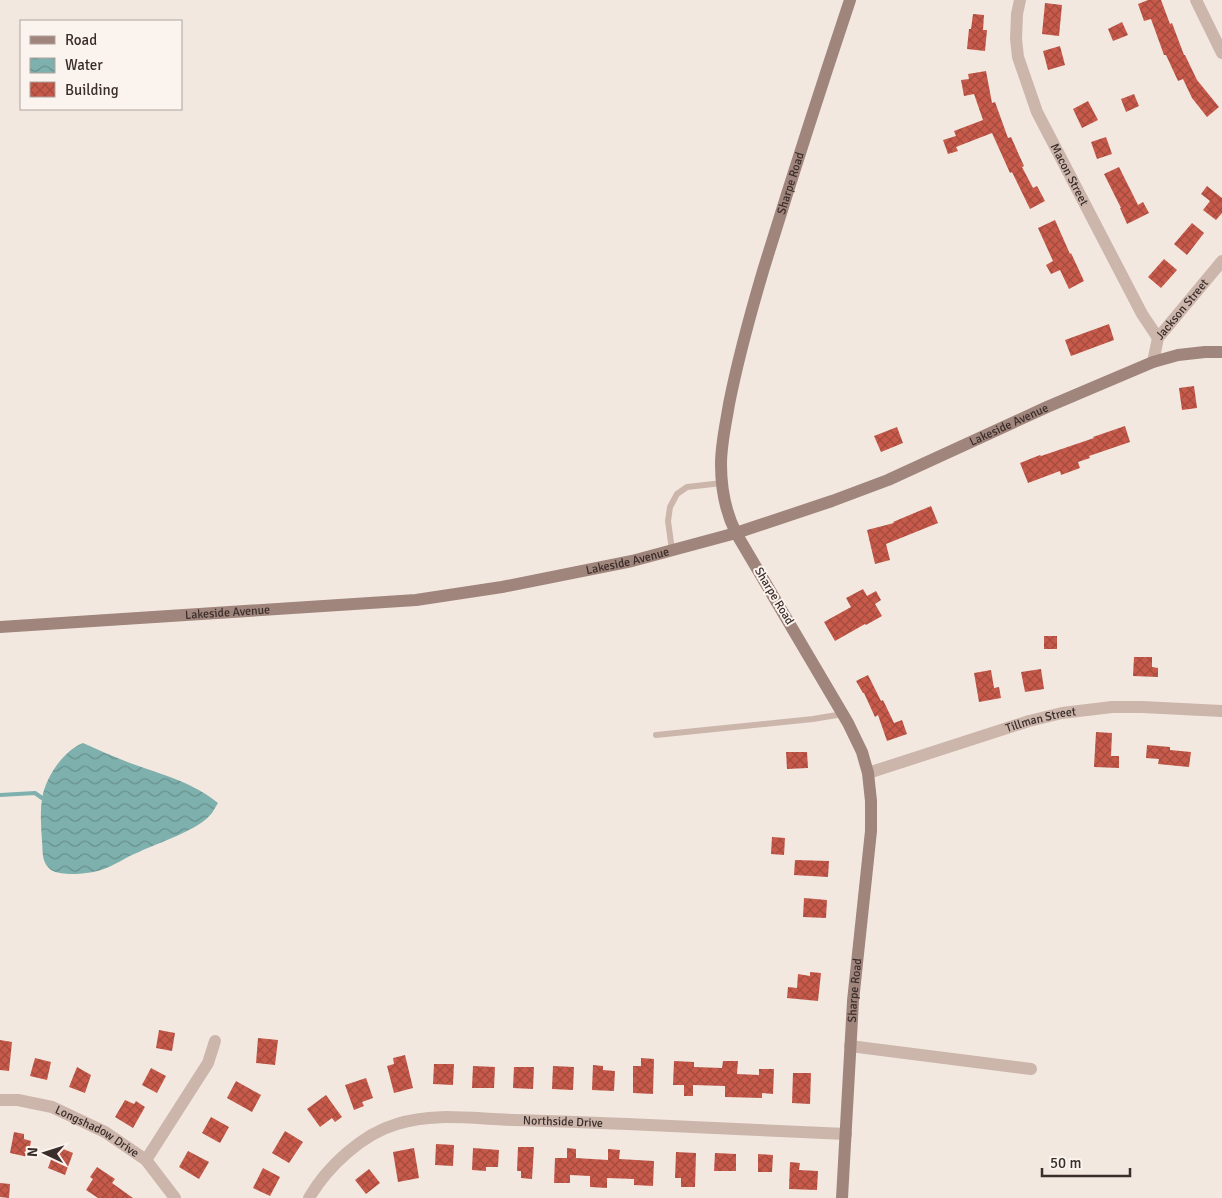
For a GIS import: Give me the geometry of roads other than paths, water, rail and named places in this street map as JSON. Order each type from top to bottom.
[{"type":"street","name":"Sharpe Road","points":[[842,1198],[853,1001],[870,831],[871,801],[868,773],[862,752],[843,714],[729,519],[722,483],[721,457],[736,367],[750,314],[850,0]]},
{"type":"street","name":"Macon Street","points":[[1020,0],[1016,31],[1018,57],[1037,112],[1142,314],[1158,338]]},
{"type":"street","points":[[1196,0],[1222,53]]},
{"type":"street","name":"Jackson Street","points":[[1153,362],[1158,338],[1222,261]]},
{"type":"street","name":"Lakeside Avenue","points":[[0,627],[416,600],[502,587],[632,561],[736,533],[888,480],[1047,407],[1153,362],[1204,352],[1222,352]]},
{"type":"street","name":"Tillman Street","points":[[868,773],[1029,720],[1062,713],[1112,707],[1222,711]]},
{"type":"street","points":[[146,1160],[208,1063],[215,1041]]},
{"type":"street","points":[[850,1046],[1031,1069]]},
{"type":"street","name":"Longshadow Drive","points":[[0,1100],[18,1100],[52,1107],[105,1132],[146,1160],[175,1198]]},
{"type":"street","name":"Northside Drive","points":[[309,1198],[315,1187],[334,1165],[358,1144],[377,1132],[396,1124],[424,1118],[446,1116],[491,1120],[542,1120],[846,1134]]},
{"type":"lane","points":[[672,550],[668,521],[670,507],[677,494],[687,486],[722,483]]},
{"type":"lane","points":[[656,735],[813,719],[843,714]]},
{"type":"water","points":[[83,743],[124,761],[187,784],[218,803],[206,819],[188,831],[106,868],[90,873],[57,873],[46,865],[43,853],[42,799],[47,783],[56,766],[69,752]]},
{"type":"waterway","points":[[0,795],[35,793],[46,799]]}]
